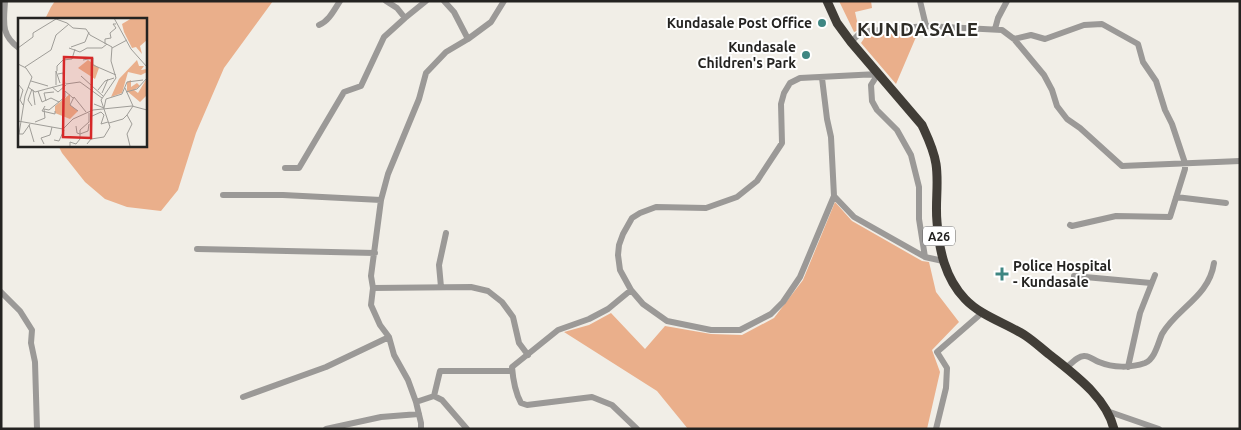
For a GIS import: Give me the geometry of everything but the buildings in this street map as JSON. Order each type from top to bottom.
[{"type":"highway","name":"A26","points":[[826,1],[837,22],[851,42],[922,125],[928,138],[933,152],[937,178],[937,221],[942,261],[954,286],[964,299],[973,306],[1027,336],[1084,383],[1107,411],[1114,429]]},
{"type":"street","points":[[5,1],[3,28],[12,43],[18,47]]},
{"type":"street","points":[[319,24],[332,14],[340,1]]},
{"type":"street","points":[[386,1],[397,8],[405,18]]},
{"type":"street","points":[[285,168],[299,168],[344,92],[361,86],[384,38],[426,1]]},
{"type":"street","points":[[444,1],[454,12],[468,39]]},
{"type":"street","points":[[421,429],[416,402],[408,380],[394,355],[389,337],[380,325],[371,305],[374,288],[371,276],[381,200],[388,174],[419,99],[426,73],[446,52],[491,22],[504,1]]},
{"type":"street","points":[[920,1],[926,26]]},
{"type":"street","points":[[995,29],[998,18],[1007,1]]},
{"type":"street","points":[[1014,39],[1031,35],[1045,39],[1084,25],[1102,24],[1138,44],[1143,62],[1156,81],[1185,163],[1185,169],[1170,217],[1116,216],[1070,225]]},
{"type":"street","points":[[851,42],[859,34],[869,31],[926,26],[1002,30],[1014,39],[1044,75],[1052,90],[1057,106],[1067,120],[1080,128],[1122,166],[1240,161]]},
{"type":"street","points":[[822,78],[831,137],[834,196],[800,277],[783,302],[771,314],[740,330],[711,330],[667,321],[643,304],[631,290],[620,270],[618,255],[623,234],[632,218],[640,212],[656,207],[706,208],[737,197],[757,182],[782,142],[781,104],[784,93],[790,83],[800,78],[878,74]]},
{"type":"street","points":[[878,74],[871,86],[872,101],[877,110],[896,130],[911,155],[919,187],[919,219],[925,257]]},
{"type":"street","points":[[223,195],[283,195],[381,200]]},
{"type":"street","points":[[834,196],[854,217],[925,257],[942,261]]},
{"type":"street","points":[[1176,197],[1226,203]]},
{"type":"street","points":[[440,287],[439,265],[446,233]]},
{"type":"street","points":[[197,249],[375,253]]},
{"type":"street","points":[[1066,368],[1074,360],[1083,356],[1112,366],[1128,366],[1147,362],[1170,323],[1194,301],[1208,282],[1213,273],[1214,263]]},
{"type":"street","points":[[1128,366],[1140,313],[1154,275]]},
{"type":"street","points":[[1074,276],[1151,283]]},
{"type":"street","points":[[374,288],[471,287],[488,291],[502,302],[513,317],[519,343],[528,355]]},
{"type":"street","points":[[631,290],[608,309],[589,319],[558,330],[512,367],[512,371],[516,393],[521,403],[527,404],[592,397],[612,405],[635,428]]},
{"type":"street","points":[[1,292],[20,311],[32,330],[30,343],[35,362],[37,429]]},
{"type":"street","points":[[936,429],[946,388],[947,368],[937,352],[983,312]]},
{"type":"street","points":[[243,397],[326,367],[389,337]]},
{"type":"street","points":[[434,396],[440,371],[512,371]]},
{"type":"street","points":[[416,402],[434,396],[442,400],[467,429]]},
{"type":"street","points":[[1107,411],[1159,429]]},
{"type":"street","points":[[326,429],[381,417],[419,414]]},
{"type":"shaded area","points":[[55,1],[273,1],[224,68],[196,133],[178,190],[161,211],[127,207],[105,199],[85,182],[58,146],[146,146],[146,18],[46,18]]},
{"type":"shaded area","points":[[839,1],[871,1],[872,8],[855,12],[859,30],[854,32]]},
{"type":"shaded area","points":[[919,30],[896,84],[861,43],[865,37]]},
{"type":"shaded area","points":[[835,202],[852,221],[922,261],[929,262],[936,292],[959,322],[932,350],[940,372],[927,429],[688,429],[657,391],[564,332],[589,325],[611,313],[645,349],[665,326],[711,334],[742,335],[774,318],[803,280]]},
{"type":"place","name":"Kundasale Post Office","points":[[822,23]]},
{"type":"place","name":"Kundasale Children's Park","points":[[806,55]]},
{"type":"place","name":"Police Hospital - Kundasale","points":[[1002,274]]},
{"type":"district","name":"KUNDASALE","points":[[918,29]]}]
